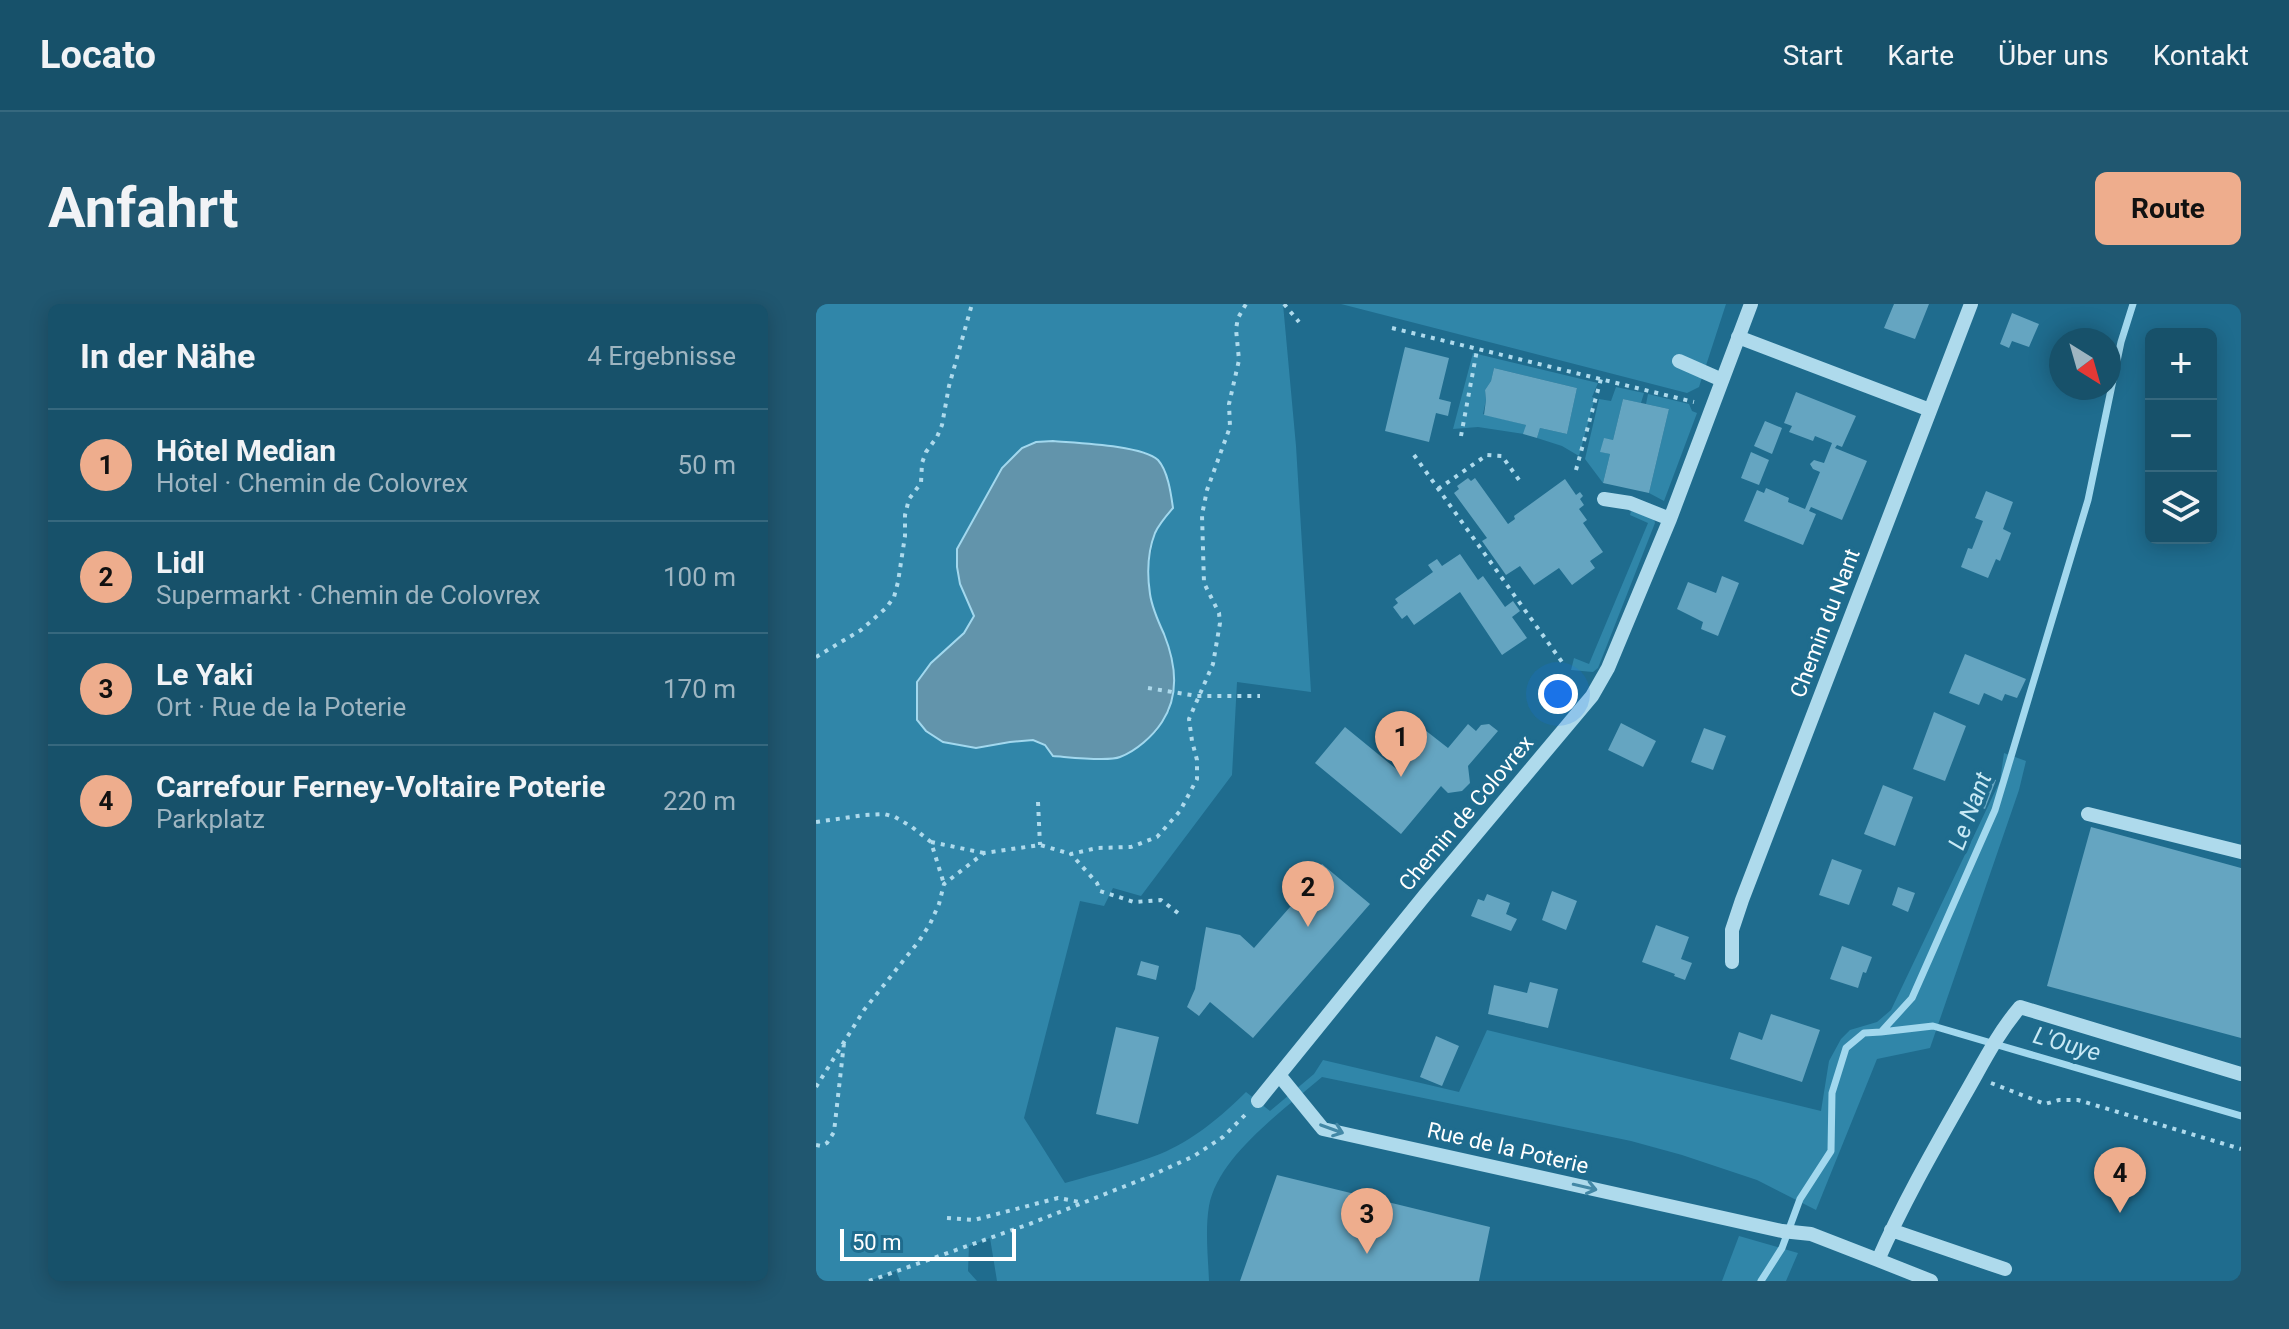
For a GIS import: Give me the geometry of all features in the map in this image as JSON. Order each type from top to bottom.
[{"type":"street","name":"Chemin de Colovrex","points":[[1258,1101],[1592,696],[1608,668],[1670,519],[1751,304]]},
{"type":"street","name":"Chemin du Nant","points":[[1732,962],[1732,930],[1742,900],[1971,304]]},
{"type":"street","points":[[1738,337],[1930,410]]},
{"type":"street","points":[[1679,361],[1722,380]]},
{"type":"street","points":[[1604,499],[1630,503],[1670,519]]},
{"type":"street","points":[[2088,814],[2241,852]]},
{"type":"street","points":[[1878,1260],[1891,1230],[1973,1080],[2003,1027],[2020,1007],[2241,1074]]},
{"type":"street","name":"Rue de la Poterie","points":[[1279,1075],[1323,1129],[1782,1231],[1811,1234],[1931,1281]]},
{"type":"street","points":[[1891,1230],[1927,1239],[2005,1269]]},
{"type":"path","points":[[816,657],[861,630],[894,597],[909,499],[921,483],[922,463],[942,425],[949,386],[972,304]]},
{"type":"path","points":[[816,822],[884,814],[912,827],[931,842],[984,853],[1040,845],[1071,854],[1097,848],[1131,847],[1157,837],[1166,829],[1180,811],[1197,779],[1197,760],[1189,719],[1213,664],[1220,623],[1219,613],[1204,583],[1202,515],[1207,490],[1230,427],[1229,404],[1239,360],[1236,329],[1246,304]]},
{"type":"path","points":[[1284,304],[1299,322]]},
{"type":"path","points":[[1392,328],[1712,407]]},
{"type":"path","points":[[1461,436],[1477,350]]},
{"type":"path","points":[[1576,470],[1601,379]]},
{"type":"path","points":[[1414,455],[1562,662]]},
{"type":"path","points":[[1438,489],[1487,455],[1502,456],[1519,480]]},
{"type":"path","points":[[1148,688],[1197,696],[1260,696]]},
{"type":"path","points":[[1038,802],[1040,845]]},
{"type":"path","points":[[816,1087],[864,1010],[930,924],[944,884],[931,842]]},
{"type":"path","points":[[944,884],[984,853]]},
{"type":"path","points":[[1071,854],[1097,883],[1100,891],[1134,902],[1161,900],[1178,913]]},
{"type":"path","points":[[816,1145],[827,1143],[834,1132],[844,1040]]},
{"type":"path","points":[[1973,1080],[2000,1085],[2045,1104],[2078,1100],[2241,1149]]},
{"type":"path","points":[[869,1281],[1082,1203],[1194,1156],[1223,1137],[1258,1101]]},
{"type":"path","points":[[947,1218],[974,1220],[1058,1198],[1082,1203]]},
{"type":"shaded area","points":[[816,304],[1283,304],[1296,446],[1311,692],[1237,682],[1232,775],[1141,896],[1113,888],[1104,906],[1080,901],[1024,1118],[1065,1183],[1172,1149],[1206,1127],[1246,1092],[1270,1111],[1314,1074],[1323,1060],[1459,1092],[1487,1030],[1821,1111],[1829,1061],[1841,1039],[1850,1030],[1877,1022],[1891,1010],[2000,781],[2004,753],[2026,761],[2019,790],[1930,1048],[1877,1059],[1816,1210],[1757,1180],[1631,1141],[1322,1077],[1255,1135],[1225,1169],[1215,1187],[1207,1224],[1209,1281],[997,1281],[990,1238],[969,1246],[968,1271],[977,1281],[900,1281],[896,1271],[869,1281],[816,1281]],"holes":[[[1036,442],[1096,444],[1173,508],[1155,532],[1149,563],[1150,598],[1166,638],[1170,710],[1157,731],[1118,758],[1053,756],[1046,745],[1032,740],[976,748],[931,663],[964,633],[974,615],[970,605]]]},
{"type":"shaded area","points":[[1341,304],[1726,304],[1699,387],[1687,393]]},
{"type":"shaded area","points":[[1473,353],[1598,383],[1579,456],[1562,446],[1537,438],[1540,428],[1567,434],[1577,388],[1494,368],[1485,390],[1483,414],[1526,425],[1524,434],[1478,427],[1453,429]]},
{"type":"shaded area","points":[[1616,387],[1644,393],[1641,403],[1623,399],[1613,440],[1604,439],[1601,452],[1610,454],[1603,483],[1585,459],[1599,399],[1611,401]]},
{"type":"shaded area","points":[[1648,394],[1689,404],[1692,411],[1697,413],[1664,501],[1649,493],[1669,409],[1646,404]]},
{"type":"shaded area","points":[[1036,442],[1108,446],[1150,455],[1161,465],[1170,490],[1173,508],[1155,533],[1148,571],[1152,604],[1168,645],[1173,668],[1172,701],[1162,722],[1149,738],[1120,757],[1053,756],[1045,745],[1033,740],[976,748],[943,742],[926,731],[917,720],[917,682],[931,663],[964,633],[974,616],[960,584],[957,549],[1002,468],[1022,448]]},
{"type":"shaded area","points":[[1631,511],[1654,519],[1655,523],[1598,668],[1593,672],[1571,670],[1574,658],[1589,664],[1648,523],[1630,515]]},
{"type":"shaded area","points":[[1739,1236],[1798,1253],[1786,1281],[1722,1281]]},
{"type":"building","points":[[1894,304],[1929,304],[1915,339],[1884,328]]},
{"type":"building","points":[[2012,313],[2039,324],[2029,347],[2012,341],[2009,348],[2000,344]]},
{"type":"building","points":[[1405,347],[1449,358],[1439,399],[1451,402],[1448,416],[1436,413],[1429,442],[1385,431]]},
{"type":"building","points":[[1494,368],[1577,388],[1567,434],[1540,428],[1537,438],[1523,434],[1526,425],[1484,415],[1485,390]]},
{"type":"building","points":[[1796,392],[1856,416],[1842,447],[1837,445],[1835,448],[1867,461],[1842,520],[1811,507],[1809,511],[1816,514],[1803,545],[1744,521],[1757,490],[1764,493],[1766,488],[1805,509],[1820,472],[1810,464],[1814,460],[1824,463],[1832,443],[1815,436],[1813,441],[1789,432],[1792,426],[1784,423]]},
{"type":"building","points":[[1623,399],[1669,409],[1649,493],[1603,483],[1610,454],[1600,452],[1604,438],[1613,440]]},
{"type":"building","points":[[1765,421],[1782,428],[1772,454],[1754,446]]},
{"type":"building","points":[[1751,452],[1769,460],[1759,485],[1741,478]]},
{"type":"building","points":[[1468,478],[1471,481],[1475,478],[1508,524],[1515,519],[1514,516],[1565,479],[1576,495],[1580,492],[1583,496],[1580,499],[1584,505],[1579,509],[1587,520],[1583,523],[1603,552],[1590,561],[1595,568],[1572,585],[1559,568],[1534,585],[1520,566],[1506,575],[1482,541],[1487,538],[1454,493],[1459,489],[1457,486]]},
{"type":"building","points":[[1986,491],[2013,502],[2003,529],[2011,533],[2000,561],[1996,559],[1988,578],[1961,567],[1983,521],[1975,518]]},
{"type":"building","points":[[1460,554],[1478,580],[1483,576],[1505,607],[1513,601],[1520,611],[1512,617],[1527,638],[1502,655],[1460,592],[1414,625],[1407,615],[1402,619],[1393,607],[1398,603],[1395,599],[1433,572],[1428,565],[1437,559],[1442,566]]},
{"type":"building","points":[[1722,576],[1739,583],[1718,636],[1701,629],[1703,622],[1677,609],[1688,582],[1716,593]]},
{"type":"building","points":[[1965,654],[2026,679],[2017,698],[2005,694],[2002,701],[1984,693],[1979,705],[1949,693]]},
{"type":"building","points":[[1934,712],[1966,726],[1945,781],[1913,769]]},
{"type":"building","points":[[1621,723],[1656,741],[1643,767],[1608,750]]},
{"type":"building","points":[[1468,724],[1476,731],[1481,725],[1489,724],[1498,731],[1468,766],[1470,783],[1462,791],[1448,793],[1441,786],[1401,834],[1315,763],[1345,727],[1400,772],[1409,761],[1404,756],[1425,730],[1448,748]]},
{"type":"building","points":[[1704,728],[1726,736],[1713,770],[1691,762]]},
{"type":"building","points":[[1981,774],[1996,780],[1985,809],[1969,802]]},
{"type":"building","points":[[1883,785],[1913,797],[1895,846],[1864,834]]},
{"type":"building","points":[[2091,827],[2241,868],[2241,1038],[2047,986]]},
{"type":"building","points":[[1832,859],[1862,870],[1849,905],[1819,895]]},
{"type":"building","points":[[1322,864],[1370,904],[1253,1038],[1210,1002],[1199,1016],[1187,1007],[1195,989],[1206,927],[1240,935],[1254,948],[1312,882],[1309,879]]},
{"type":"building","points":[[1898,887],[1915,893],[1908,912],[1892,905]]},
{"type":"building","points":[[1552,891],[1577,901],[1566,930],[1542,920]]},
{"type":"building","points":[[1487,894],[1510,903],[1506,914],[1517,919],[1511,931],[1471,916],[1478,899],[1484,901]]},
{"type":"building","points":[[1656,925],[1689,937],[1681,959],[1692,963],[1685,980],[1642,962]]},
{"type":"building","points":[[1842,946],[1872,957],[1858,988],[1830,979]]},
{"type":"building","points":[[1141,961],[1159,966],[1156,980],[1137,975]]},
{"type":"building","points":[[1530,982],[1558,989],[1548,1028],[1488,1014],[1494,985],[1527,993]]},
{"type":"building","points":[[1771,1014],[1820,1030],[1802,1082],[1730,1059],[1739,1032],[1762,1040]]},
{"type":"building","points":[[1116,1027],[1159,1037],[1138,1124],[1096,1114]]},
{"type":"building","points":[[1436,1036],[1459,1046],[1442,1086],[1420,1077]]},
{"type":"building","points":[[1277,1175],[1490,1227],[1479,1281],[1240,1281]]},
{"type":"waterway","name":"Le Nant","points":[[1761,1281],[1782,1248],[1800,1199],[1831,1151],[1832,1093],[1846,1048],[1864,1033],[1881,1032],[1912,998],[1995,810],[2088,500],[2121,342],[2133,304]]},
{"type":"waterway","name":"L'Ouye","points":[[1881,1032],[1933,1026],[2241,1116]]},
{"type":"place","name":"Hôtel Median","points":[[1401,777]]},
{"type":"place","name":"Lidl","points":[[1308,927]]},
{"type":"place","name":"Carrefour Ferney-Voltaire Poterie","points":[[2120,1213]]},
{"type":"place","name":"Le Yaki","points":[[1367,1254]]}]
